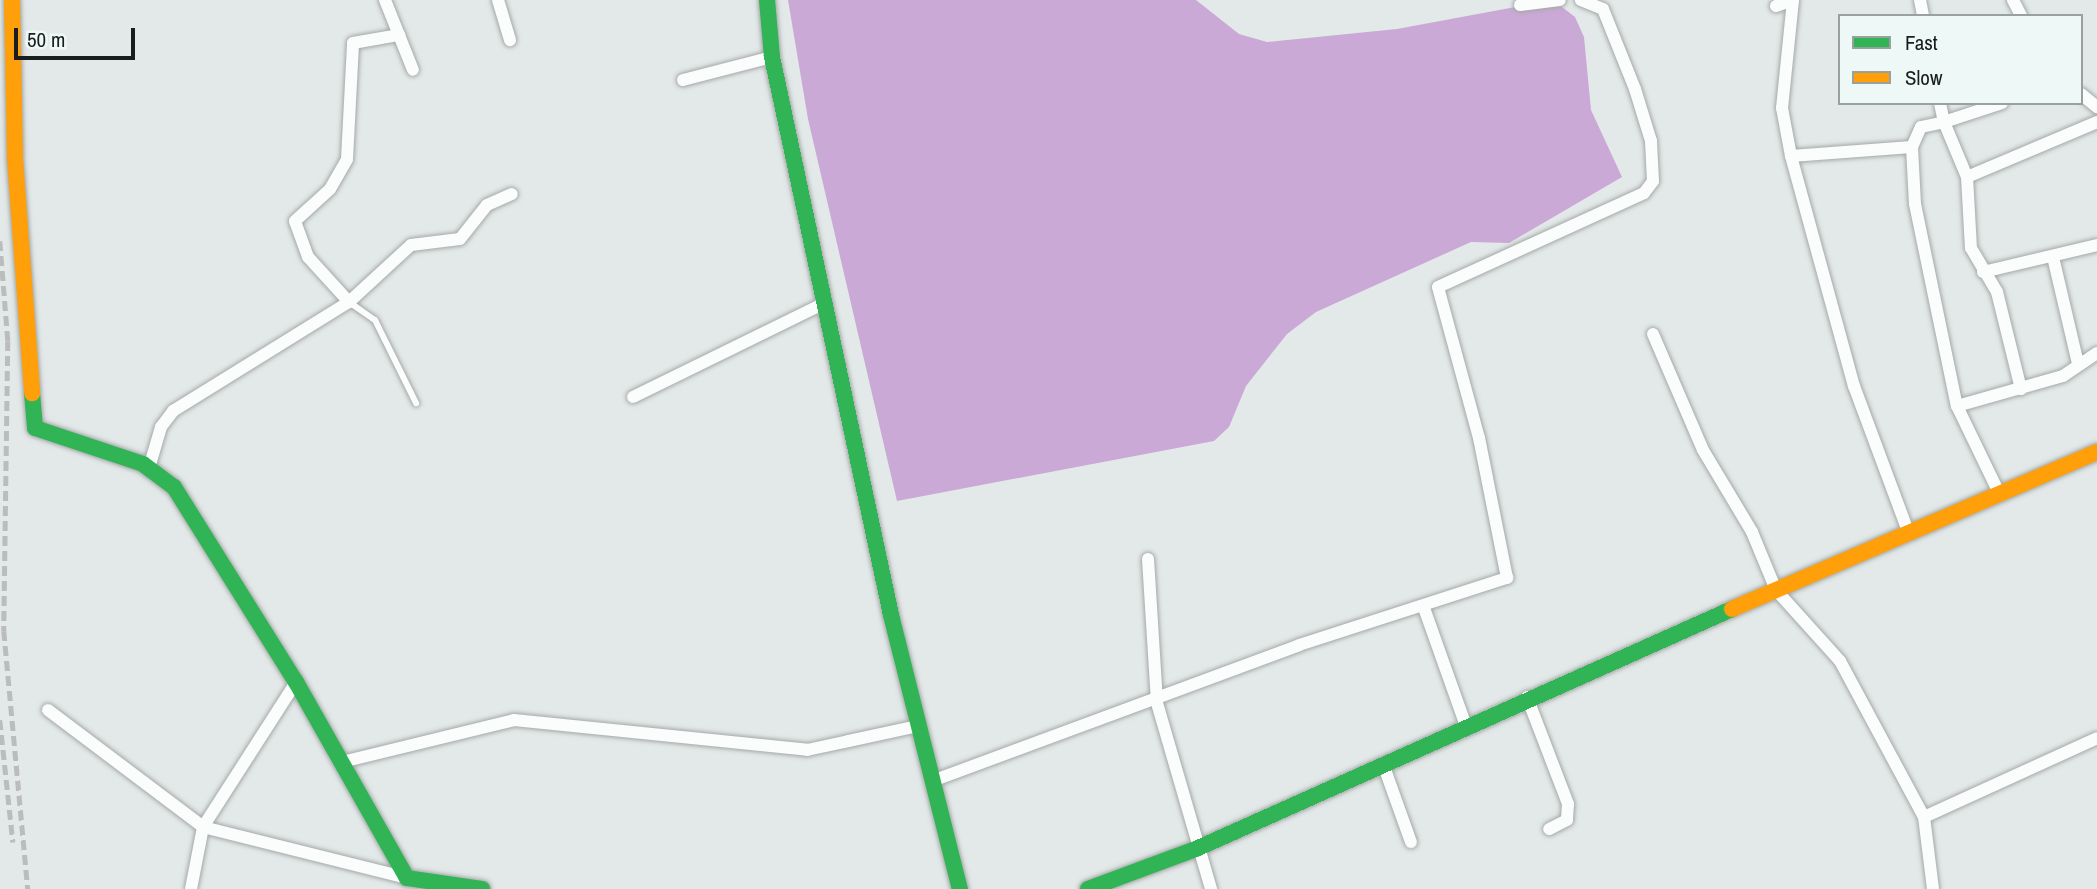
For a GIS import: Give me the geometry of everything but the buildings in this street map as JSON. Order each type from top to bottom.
[{"type":"street","points":[[12,0],[15,159],[35,428],[149,468],[186,499],[296,681],[407,878]]},
{"type":"street","points":[[385,0],[413,70]]},
{"type":"street","points":[[498,0],[510,40]]},
{"type":"street","points":[[767,0],[772,57],[825,303],[918,726],[960,889]]},
{"type":"street","points":[[1520,5],[1560,0]]},
{"type":"street","points":[[932,780],[1157,703],[1299,645],[1424,608],[1507,578],[1479,438],[1437,287],[1644,193],[1653,181],[1651,141],[1631,78],[1603,9],[1581,0]]},
{"type":"street","points":[[1776,6],[1793,0],[1782,108],[1791,156],[1854,386],[1909,534]]},
{"type":"street","points":[[349,302],[308,257],[295,221],[330,189],[347,159],[353,43],[399,35]]},
{"type":"street","points":[[683,80],[772,57]]},
{"type":"street","points":[[2083,96],[2097,107]]},
{"type":"street","points":[[1940,105],[1944,122],[1967,177],[1971,247],[1983,272],[1997,292],[2021,389]]},
{"type":"street","points":[[1996,105],[1921,127],[1912,147],[1915,204],[1957,406],[2000,495]]},
{"type":"street","points":[[1967,177],[2097,122]]},
{"type":"street","points":[[1791,156],[1912,147]]},
{"type":"street","points":[[149,468],[161,427],[173,411],[349,302],[411,245],[460,239],[487,205],[512,194]]},
{"type":"street","points":[[1983,272],[2097,245]]},
{"type":"street","points":[[2053,257],[2078,364]]},
{"type":"street","points":[[633,397],[825,303]]},
{"type":"street","points":[[1653,334],[1703,450],[1752,532],[1776,590],[1840,661],[1924,817],[1933,889]]},
{"type":"street","points":[[1957,406],[2021,389],[2097,353]]},
{"type":"street","points":[[1088,889],[1198,848],[1527,697],[2097,453]]},
{"type":"street","points":[[1148,559],[1157,703],[1211,889]]},
{"type":"street","points":[[1424,608],[1466,726]]},
{"type":"street","points":[[191,889],[203,827],[296,681]]},
{"type":"street","points":[[1527,697],[1569,814],[1549,829]]},
{"type":"street","points":[[48,710],[203,827],[407,878],[482,889]]},
{"type":"street","points":[[342,762],[514,720],[807,750],[918,726]]},
{"type":"street","points":[[1924,817],[2097,738]]},
{"type":"street","points":[[1383,764],[1411,842]]},
{"type":"lane","points":[[349,302],[375,320],[416,403]]},
{"type":"shaded area","points":[[788,0],[1196,0],[1239,34],[1267,42],[1397,29],[1553,0],[1575,17],[1584,37],[1591,110],[1622,177],[1509,243],[1471,242],[1316,312],[1287,334],[1246,386],[1229,427],[1214,441],[897,501],[808,119]]},
{"type":"railway","points":[[0,241],[8,341],[4,631],[28,889]]},
{"type":"railway","points":[[0,720],[13,842]]},
{"type":"traffic: fast","points":[[767,0],[772,57],[891,615],[960,889]]},
{"type":"traffic: fast","points":[[32,393],[35,428],[143,464],[174,487],[296,682],[407,878],[482,889]]},
{"type":"traffic: fast","points":[[1088,889],[1198,848],[1732,609]]},
{"type":"traffic: slow","points":[[12,0],[15,159],[32,393]]},
{"type":"traffic: slow","points":[[1732,609],[2097,452]]}]
